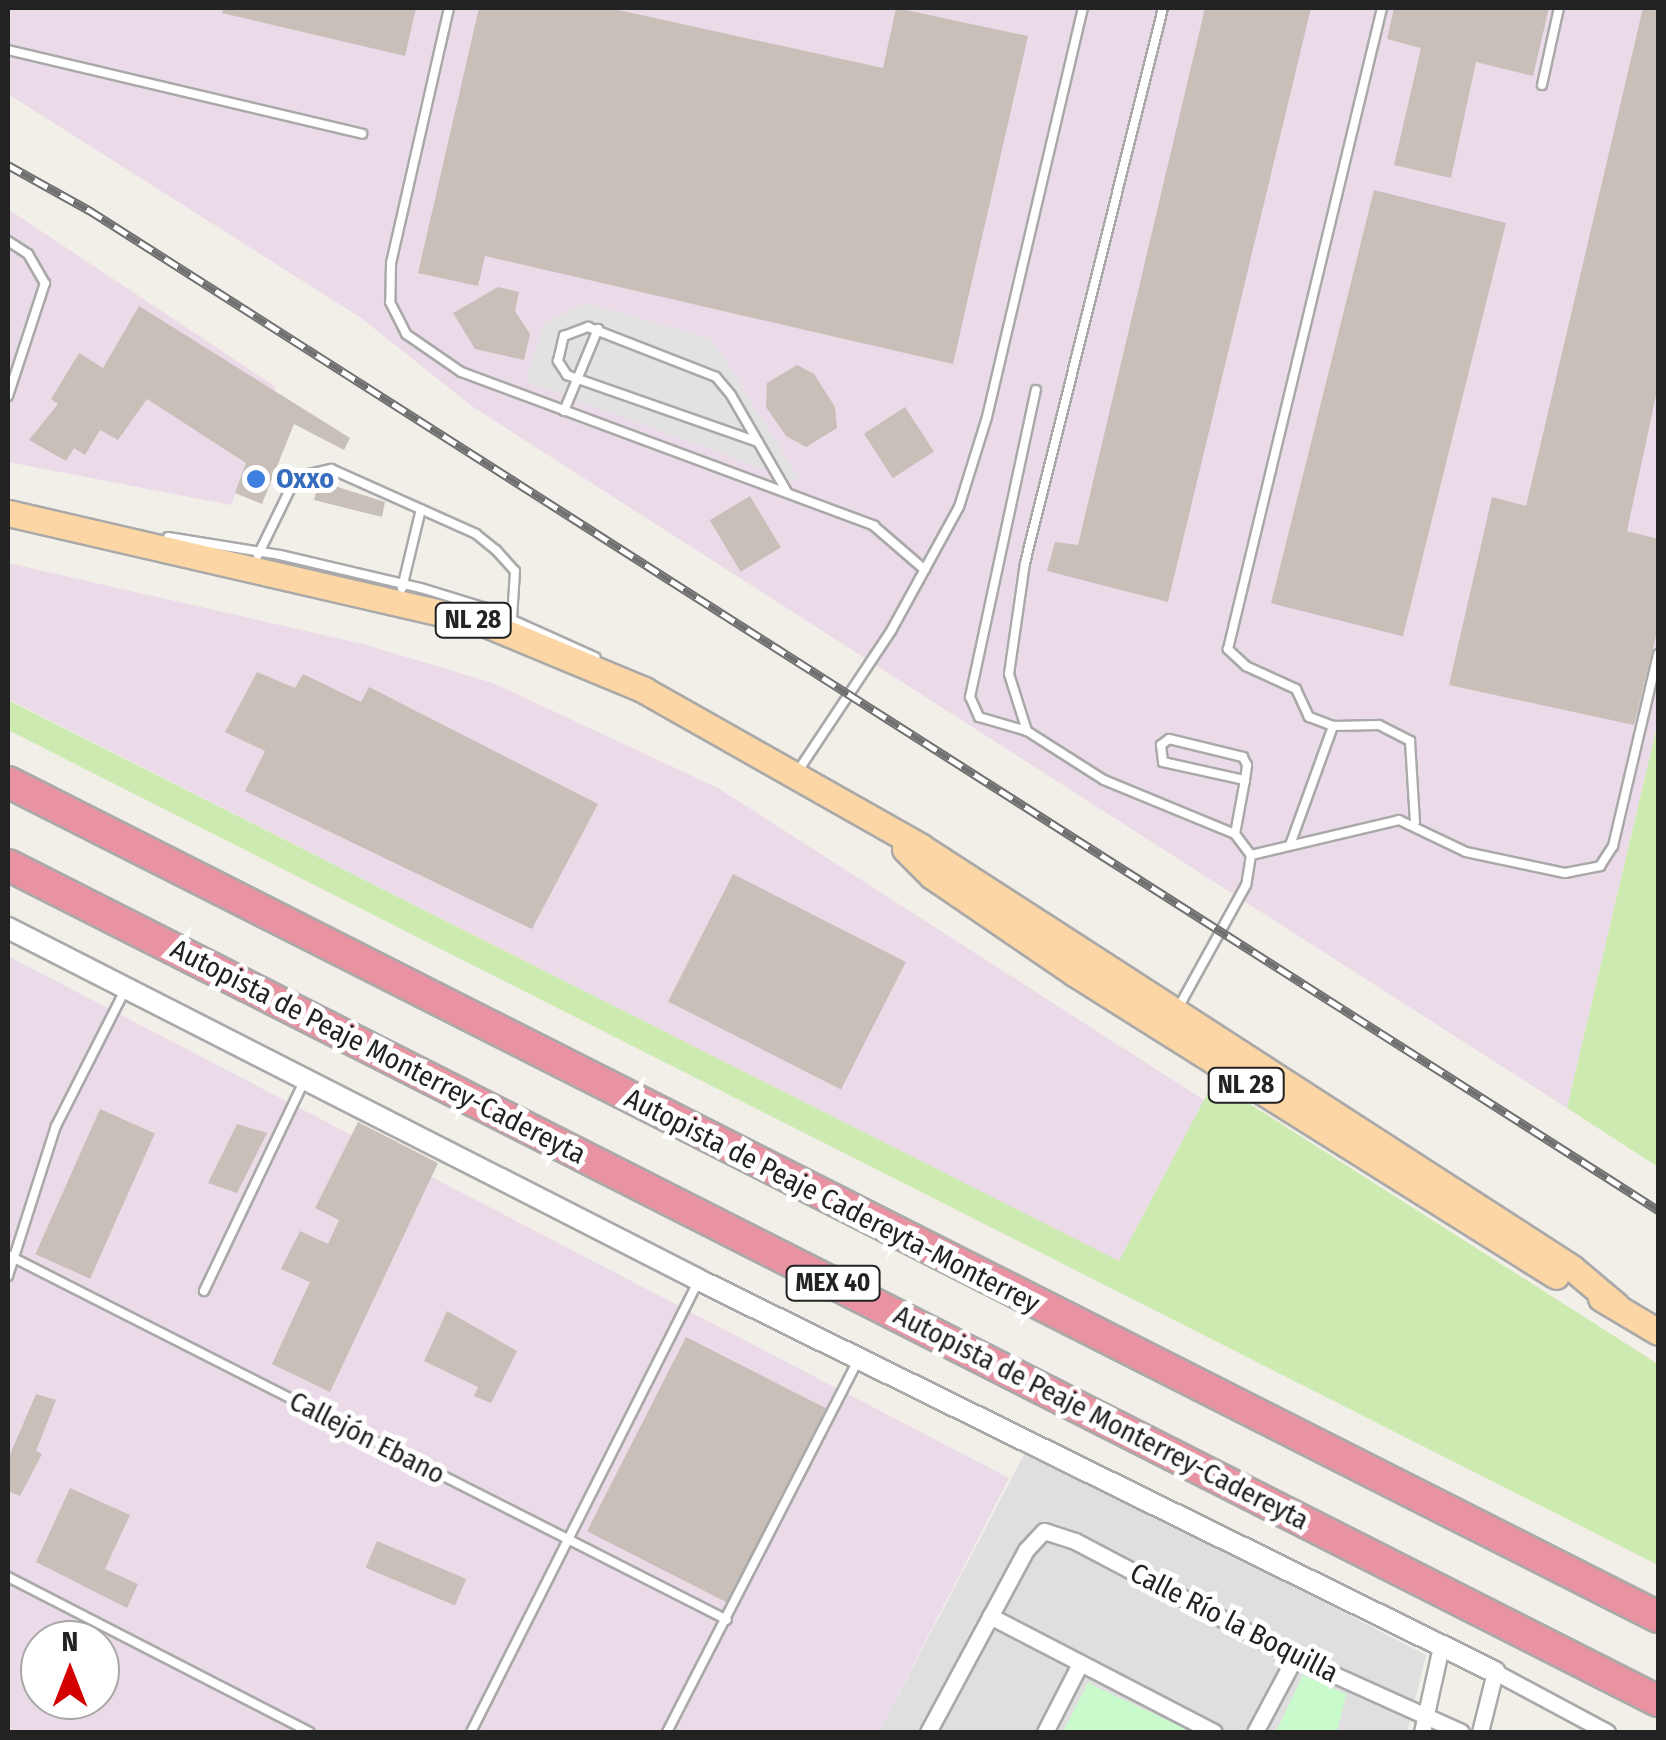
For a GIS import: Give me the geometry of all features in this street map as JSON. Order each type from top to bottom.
[{"type":"highway","name":"Autopista de Peaje Cadereyta-Monterrey","points":[[8,782],[1658,1617]]},
{"type":"highway","name":"Autopista de Peaje Monterrey-Cadereyta","points":[[8,865],[1658,1701]]},
{"type":"main road","name":"NL 28","points":[[8,513],[257,559],[401,592],[510,626],[644,690],[796,774],[896,836],[1572,1268],[1616,1305]]},
{"type":"main road","name":"NL 28","points":[[896,836],[932,876],[1028,942],[1526,1260],[1616,1305],[1658,1332]]},
{"type":"main road","points":[[1028,942],[1174,1014],[1200,1041],[1320,1132]]},
{"type":"street","points":[[8,928],[699,1280],[1496,1672],[1607,1732]]},
{"type":"street","name":"Calle Río la Boquilla","points":[[990,1616],[1026,1550],[1044,1531],[1075,1540],[1424,1724],[1461,1732]]},
{"type":"street","points":[[928,1732],[990,1616],[1214,1732]]},
{"type":"street","points":[[1424,1724],[1440,1646]]},
{"type":"street","points":[[1256,1732],[1295,1657]]},
{"type":"street","points":[[1045,1732],[1080,1664]]},
{"type":"street","points":[[1480,1732],[1496,1672]]},
{"type":"lane","points":[[449,8],[394,243],[390,302],[406,334],[439,361],[874,526],[924,570]]},
{"type":"lane","points":[[796,774],[924,570],[973,464],[1083,8]]},
{"type":"lane","points":[[1028,731],[1009,674],[1014,615],[1163,8]]},
{"type":"lane","points":[[1382,8],[1228,649],[1246,666],[1296,689],[1310,717],[1333,726],[1378,726],[1410,741],[1415,822]]},
{"type":"lane","points":[[1542,85],[1559,8]]},
{"type":"lane","points":[[8,50],[362,134]]},
{"type":"lane","points":[[8,241],[28,254],[45,283],[8,396]]},
{"type":"lane","points":[[758,442],[576,379],[561,369],[560,345],[573,329],[598,330],[716,377],[758,442],[787,493]]},
{"type":"lane","points":[[564,411],[598,330]]},
{"type":"lane","points":[[1036,390],[970,697],[980,717],[1028,731],[1104,780],[1234,834],[1251,855]]},
{"type":"lane","points":[[257,559],[285,494],[312,469],[331,469],[476,534],[516,570],[510,626]]},
{"type":"lane","points":[[401,592],[421,510]]},
{"type":"lane","points":[[1251,855],[1392,820],[1415,822],[1466,852],[1564,873],[1600,866],[1613,846],[1658,654]]},
{"type":"lane","points":[[1290,845],[1333,726]]},
{"type":"lane","points":[[1234,834],[1244,780],[1243,756],[1168,738],[1161,745],[1163,762],[1244,780]]},
{"type":"lane","points":[[1174,1014],[1237,903],[1251,855]]},
{"type":"lane","points":[[8,1276],[56,1126],[126,988]]},
{"type":"lane","points":[[204,1291],[306,1079]]},
{"type":"lane","name":"Callejón Ebano","points":[[11,1257],[727,1620]]},
{"type":"lane","points":[[472,1732],[565,1538],[699,1280]]},
{"type":"lane","points":[[667,1732],[860,1357]]},
{"type":"lane","points":[[8,1577],[310,1732]]},
{"type":"shaded area","points":[[8,8],[1658,8],[1658,722],[1567,1108],[473,407],[361,318],[8,94]]},
{"type":"shaded area","points":[[8,209],[276,387],[231,505],[8,462]]},
{"type":"shaded area","points":[[586,303],[712,339],[802,483],[526,382],[543,324]]},
{"type":"shaded area","points":[[8,563],[363,644],[493,683],[718,788],[1204,1100],[1119,1262],[8,699]]},
{"type":"shaded area","points":[[8,956],[1009,1478],[879,1732],[8,1732]]},
{"type":"shaded area","points":[[1027,1449],[1426,1655],[1407,1732],[879,1732]]},
{"type":"green space","points":[[8,700],[1119,1261],[1214,1081],[1658,1364],[1658,1565],[8,730]]},
{"type":"green space","points":[[1658,722],[1658,1167],[1567,1108]]},
{"type":"green space","points":[[1303,1675],[1346,1694],[1337,1732],[1276,1732]]},
{"type":"green space","points":[[1088,1683],[1192,1732],[1063,1732]]},
{"type":"building","points":[[223,8],[416,8],[405,56],[222,13]]},
{"type":"building","points":[[479,8],[609,8],[883,68],[896,8],[1028,36],[953,364],[485,256],[478,286],[418,273]]},
{"type":"building","points":[[1205,8],[1311,8],[1168,602],[1047,571],[1055,542],[1078,545]]},
{"type":"building","points":[[1394,8],[1549,8],[1533,76],[1476,62],[1451,178],[1394,165],[1421,48],[1387,39]]},
{"type":"building","points":[[1643,8],[1658,8],[1658,386],[1627,531],[1658,539],[1658,628],[1634,725],[1449,685],[1492,497],[1526,506]]},
{"type":"building","points":[[1374,190],[1506,223],[1403,636],[1271,603]]},
{"type":"building","points":[[498,287],[519,292],[515,311],[530,334],[524,360],[475,349],[453,313]]},
{"type":"building","points":[[139,306],[350,438],[344,450],[294,424],[262,504],[235,493],[246,463],[147,399],[118,440],[100,430],[85,455],[74,448],[66,461],[29,440],[58,404],[51,399],[79,353],[103,368]]},
{"type":"building","points":[[797,365],[814,374],[835,407],[837,428],[806,447],[786,436],[766,407],[767,383]]},
{"type":"building","points":[[905,407],[934,451],[893,478],[864,434]]},
{"type":"building","points":[[319,481],[385,502],[382,517],[314,500]]},
{"type":"building","points":[[750,496],[781,547],[741,572],[710,520]]},
{"type":"building","points":[[257,672],[295,688],[303,674],[361,702],[369,687],[598,804],[532,929],[245,791],[265,751],[225,732]]},
{"type":"building","points":[[733,874],[906,962],[841,1089],[668,1001]]},
{"type":"building","points":[[100,1109],[155,1133],[90,1279],[35,1254]]},
{"type":"building","points":[[358,1122],[438,1163],[330,1392],[272,1364],[310,1282],[281,1269],[300,1231],[328,1244],[339,1220],[315,1208]]},
{"type":"building","points":[[237,1124],[267,1133],[237,1193],[208,1183]]},
{"type":"building","points":[[447,1311],[517,1351],[491,1403],[474,1396],[478,1387],[424,1361]]},
{"type":"building","points":[[686,1337],[826,1408],[727,1603],[587,1531]]},
{"type":"building","points":[[36,1394],[56,1400],[36,1451],[42,1454],[20,1496],[8,1491],[8,1459]]},
{"type":"building","points":[[70,1488],[130,1515],[105,1569],[138,1584],[127,1608],[36,1562]]},
{"type":"building","points":[[377,1541],[466,1579],[455,1606],[366,1568]]},
{"type":"railway","points":[[8,165],[89,210],[1658,1210]]},
{"type":"place","name":"Oxxo","points":[[256,479]]}]
